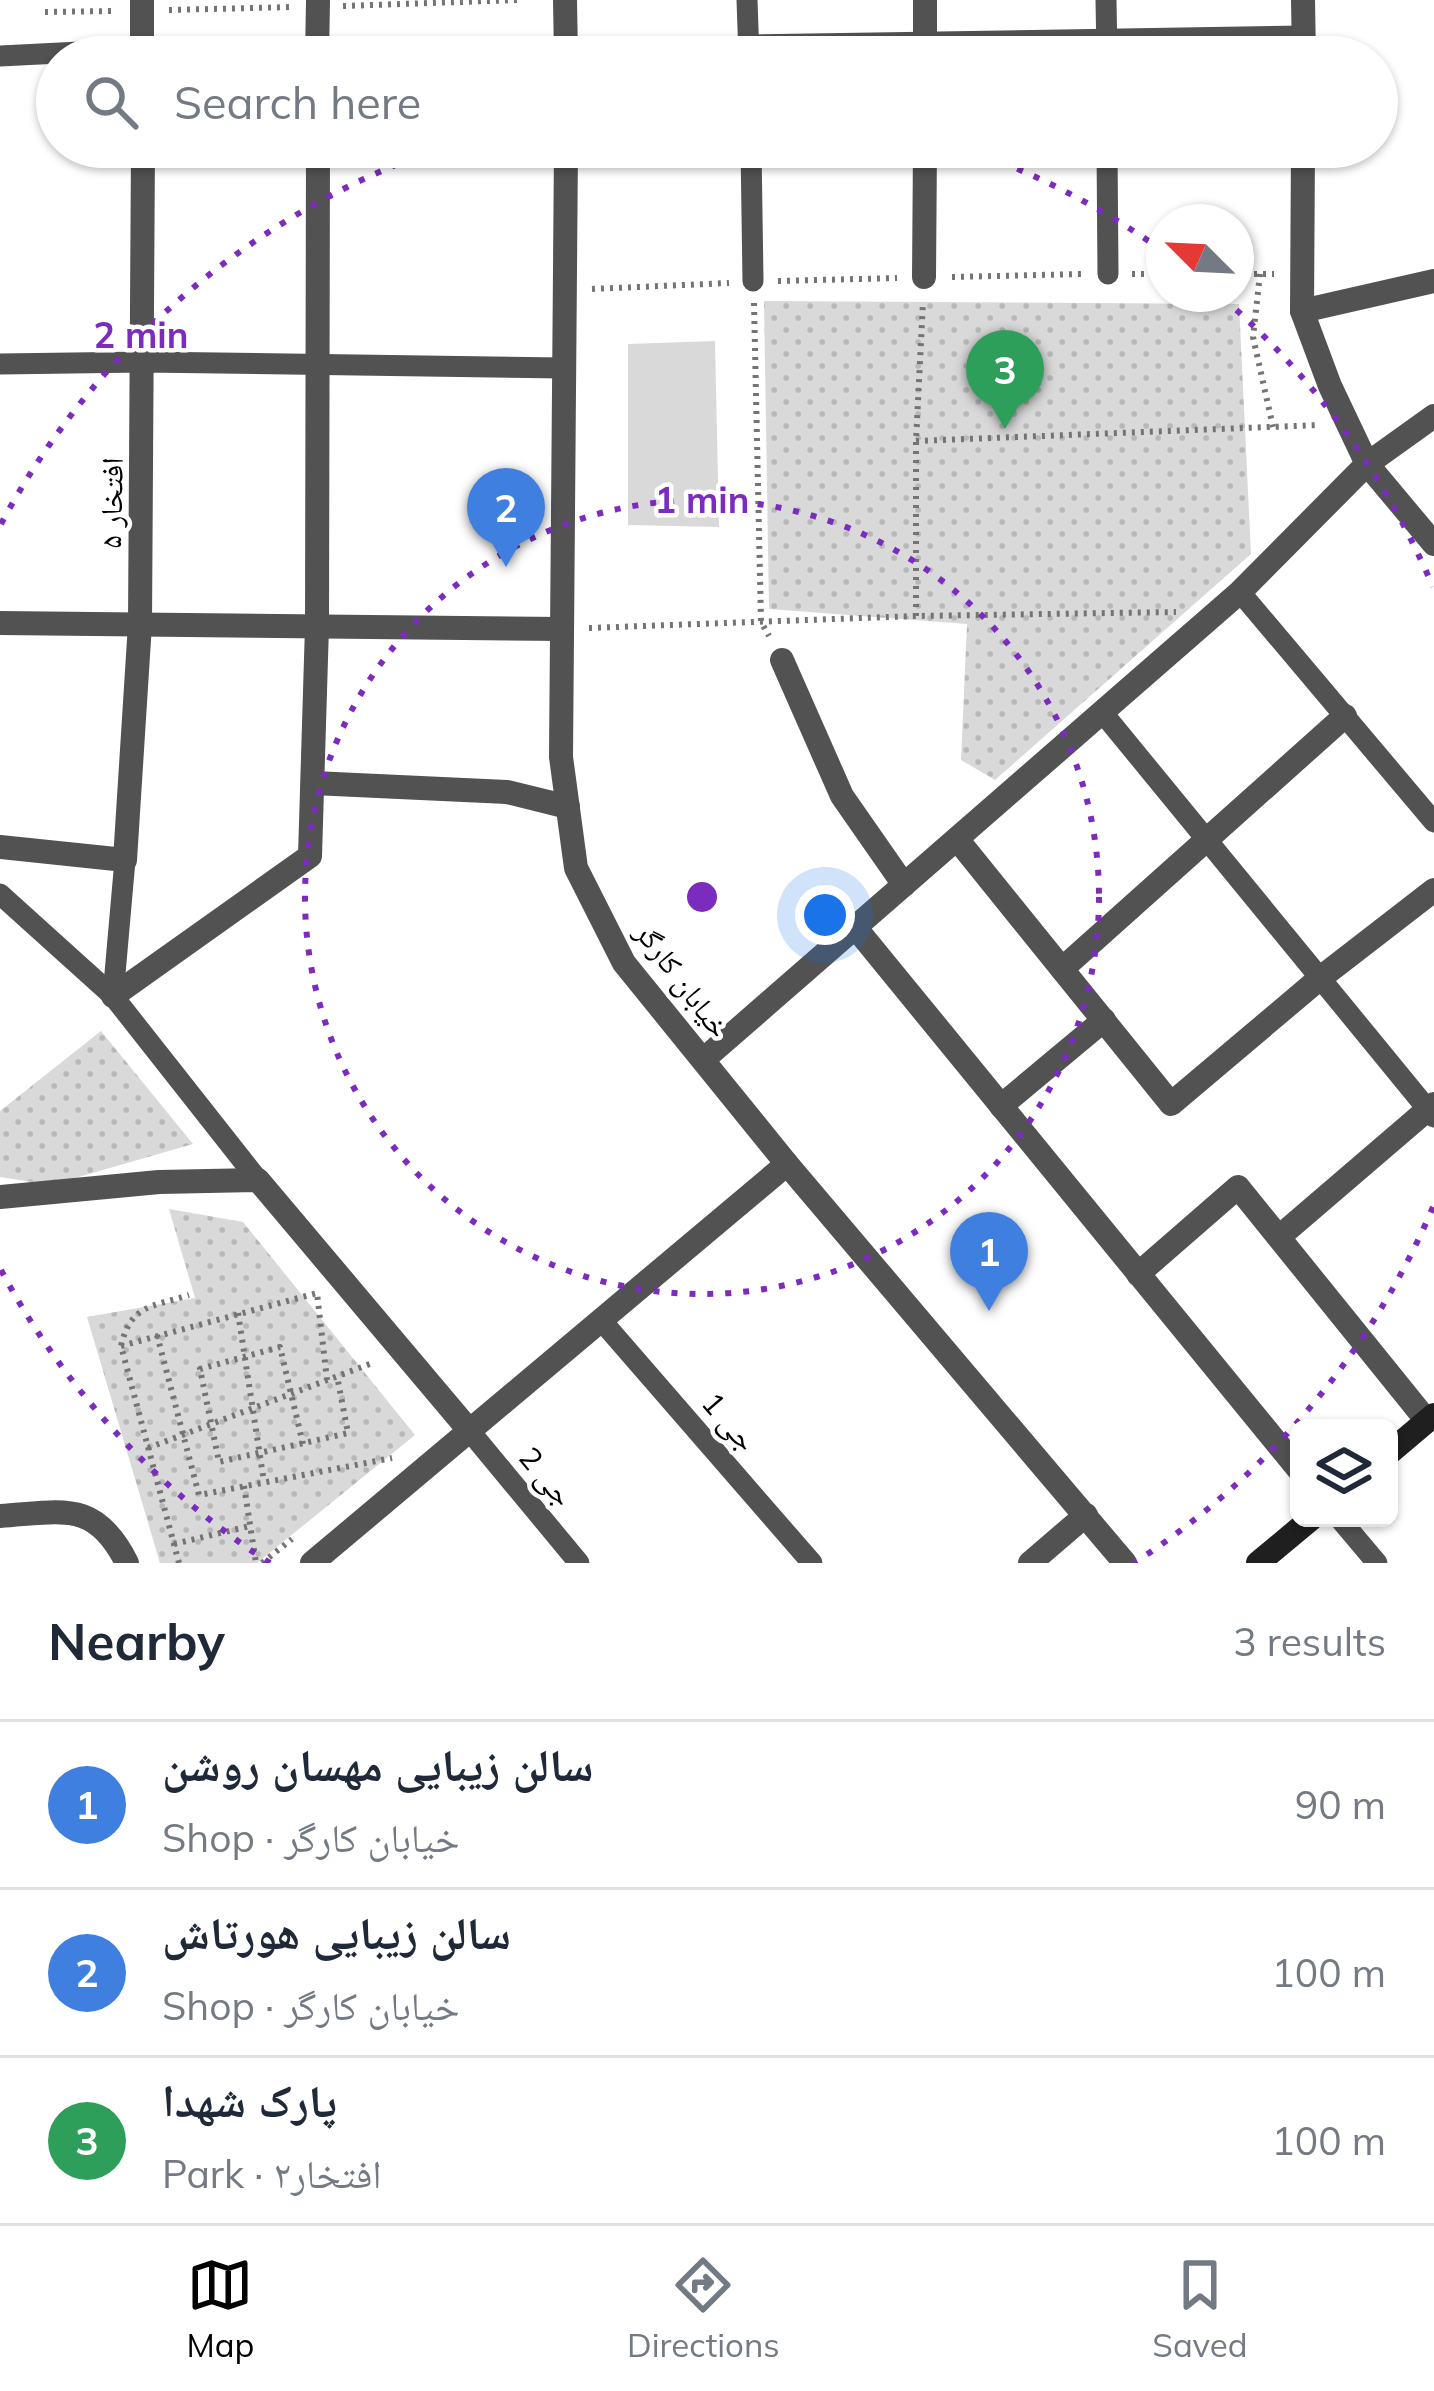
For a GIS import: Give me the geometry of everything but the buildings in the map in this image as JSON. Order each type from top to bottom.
[{"type":"street","points":[[565,0],[566,36]]},
{"type":"street","points":[[925,0],[925,36]]},
{"type":"street","points":[[1303,0],[1304,36]]},
{"type":"street","points":[[317,36],[318,3]]},
{"type":"street","points":[[142,5],[142,36]]},
{"type":"street","name":"افتخار ۵","points":[[125,860],[140,624],[143,168]]},
{"type":"street","points":[[113,996],[310,856],[318,168]]},
{"type":"street","name":"خیابان کارگر","points":[[566,168],[561,758],[576,868],[624,964],[1125,1563]]},
{"type":"street","points":[[924,277],[925,168]]},
{"type":"street","points":[[1303,168],[1302,311],[1367,464],[1434,544]]},
{"type":"street","points":[[1302,311],[1434,281]]},
{"type":"street","points":[[704,1059],[1218,612],[1367,464],[1434,416]]},
{"type":"street","points":[[0,623],[562,629]]},
{"type":"street","points":[[782,660],[842,796],[904,885]]},
{"type":"street","points":[[1062,969],[1345,716]]},
{"type":"street","points":[[313,783],[507,793],[568,807]]},
{"type":"street","points":[[957,839],[1171,1104],[1434,890]]},
{"type":"street","points":[[0,847],[125,860]]},
{"type":"street","points":[[855,927],[1290,1459]]},
{"type":"street","points":[[1001,1106],[1104,1020]]},
{"type":"street","points":[[1279,1237],[1432,1110]]},
{"type":"street","points":[[311,1563],[787,1164]]},
{"type":"street","points":[[0,1196],[159,1182],[258,1180],[467,1429]]},
{"type":"street","points":[[1138,1274],[1238,1187],[1430,1418],[1398,1445]]},
{"type":"street","points":[[0,1516],[69,1512],[94,1520],[109,1530],[127,1563]]},
{"type":"street","points":[[1030,1563],[1086,1514]]},
{"type":"street","points":[[1258,1563],[1301,1527]]},
{"type":"lane","points":[[747,0],[748,36]]},
{"type":"lane","points":[[1106,0],[1107,36]]},
{"type":"lane","points":[[0,56],[36,55]]},
{"type":"lane","points":[[751,168],[753,281]]},
{"type":"lane","points":[[1108,168],[1108,274]]},
{"type":"lane","points":[[0,364],[564,368]]},
{"type":"lane","points":[[1240,592],[1434,822]]},
{"type":"lane","points":[[1102,712],[1432,1110]]},
{"type":"lane","points":[[113,996],[125,860]]},
{"type":"lane","points":[[0,894],[113,996],[258,1180]]},
{"type":"lane","name":"جی 1","points":[[602,1320],[812,1563]]},
{"type":"lane","name":"جی 2","points":[[467,1429],[579,1563]]},
{"type":"lane","points":[[1347,1527],[1377,1563]]},
{"type":"path","points":[[45,12],[142,5],[518,0]]},
{"type":"path","points":[[565,290],[753,281],[1146,274]]},
{"type":"path","points":[[1254,274],[1302,274]]},
{"type":"path","points":[[1260,274],[1253,337],[1273,427]]},
{"type":"path","points":[[916,616],[916,441],[924,277]]},
{"type":"path","points":[[753,281],[760,622],[782,660]]},
{"type":"path","points":[[916,441],[1348,424]]},
{"type":"path","points":[[562,629],[916,616],[1218,612]]},
{"type":"path","points":[[303,1276],[331,1310]]},
{"type":"path","points":[[121,1346],[317,1293]]},
{"type":"path","points":[[317,1293],[327,1380]]},
{"type":"path","points":[[179,1563],[121,1346],[129,1319],[138,1311],[189,1295]]},
{"type":"path","points":[[238,1313],[264,1483]]},
{"type":"path","points":[[157,1335],[199,1496],[397,1457],[380,1470]]},
{"type":"path","points":[[303,1444],[280,1347],[200,1369],[219,1462],[303,1444],[347,1433],[337,1376]]},
{"type":"path","points":[[148,1448],[375,1362],[389,1378]]},
{"type":"path","points":[[244,1486],[259,1563],[296,1537]]},
{"type":"path","points":[[174,1544],[250,1526]]},
{"type":"shaded area","points":[[764,301],[1146,303],[1146,312],[1239,312],[1251,554],[995,780],[961,760],[967,624],[769,609]]},
{"type":"shaded area","points":[[715,341],[719,527],[628,525],[628,344]]},
{"type":"shaded area","points":[[101,1031],[193,1144],[51,1185],[0,1177],[0,1111]]},
{"type":"shaded area","points":[[169,1209],[243,1222],[415,1435],[257,1563],[160,1563],[87,1317],[195,1298]]},
{"type":"place","name":"پارک شهدا","points":[[1005,429]]},
{"type":"place","name":"سالن زیبایی هورتاش","points":[[506,567]]},
{"type":"place","name":"سالن زیبایی مهسان روشن","points":[[989,1311]]}]
